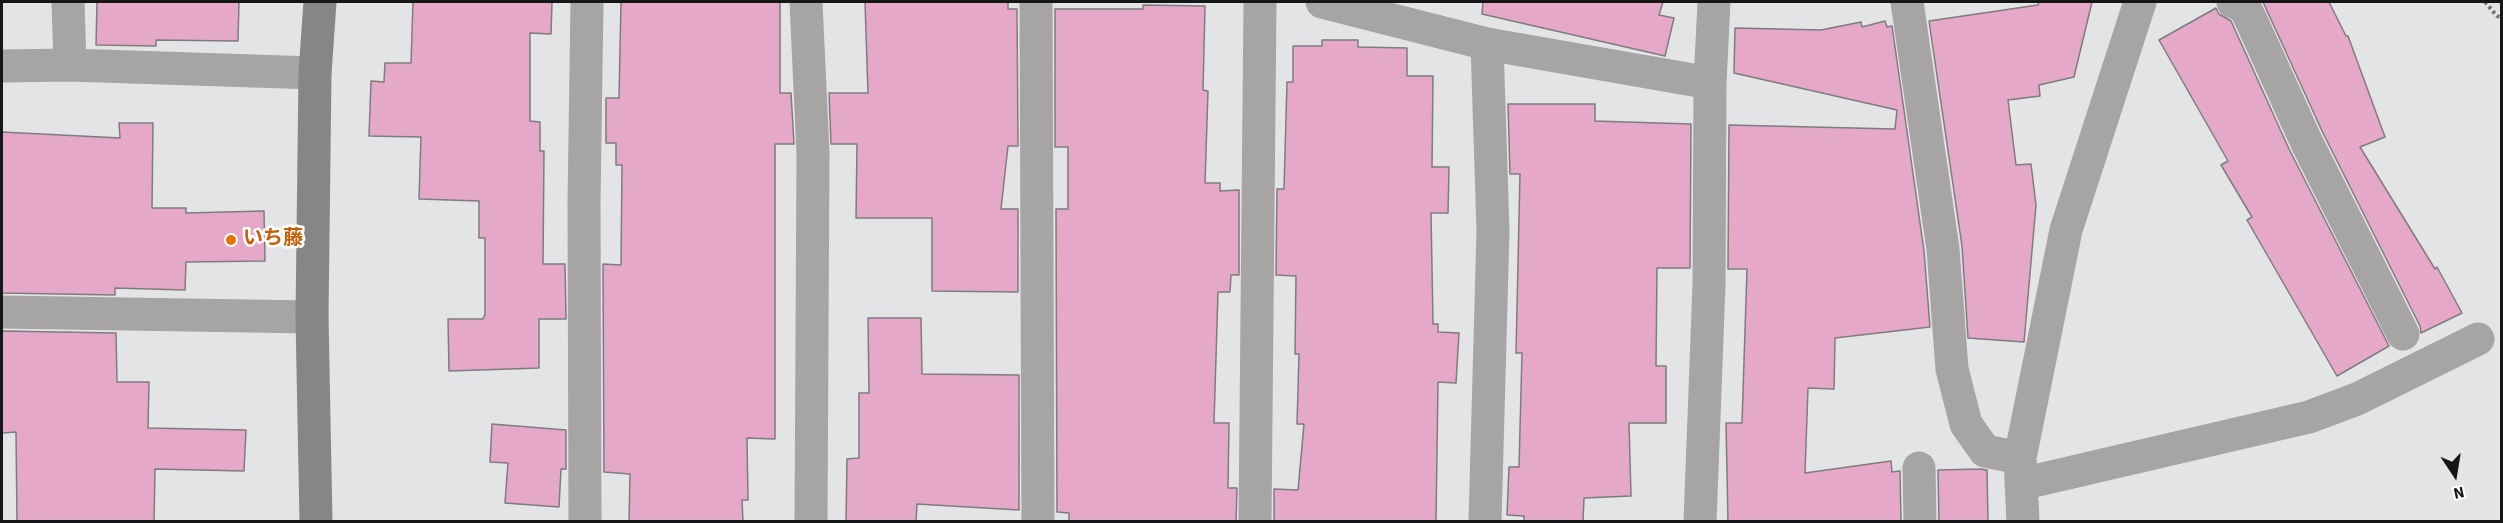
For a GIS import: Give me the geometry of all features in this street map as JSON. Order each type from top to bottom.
[{"type":"street","points":[[68,2],[70,65]]},
{"type":"street","points":[[316,522],[312,317],[315,73],[320,2]]},
{"type":"street","points":[[585,522],[584,203],[587,2]]},
{"type":"street","points":[[806,2],[813,153],[811,522]]},
{"type":"street","points":[[1036,2],[1038,522]]},
{"type":"street","points":[[1256,522],[1260,2]]},
{"type":"street","points":[[1322,2],[1487,44],[1710,83]]},
{"type":"street","points":[[1700,522],[1709,285],[1710,83],[1714,2]]},
{"type":"street","points":[[1907,2],[1943,249],[1952,369],[1966,424],[1984,451],[2021,471],[2309,417],[2357,399],[2478,339]]},
{"type":"street","points":[[2023,522],[2021,471],[2066,230],[2140,2]]},
{"type":"street","points":[[2233,2],[2244,6],[2306,141],[2403,334]]},
{"type":"street","points":[[1485,522],[1493,231],[1487,44]]},
{"type":"street","points":[[2,66],[70,65],[315,73]]},
{"type":"street","points":[[2,312],[312,317]]},
{"type":"street","points":[[1920,468],[1920,522]]},
{"type":"path","points":[[2485,2],[2497,16],[2502,18]]},
{"type":"building","points":[[97,2],[239,2],[238,41],[156,40],[156,46],[96,45]]},
{"type":"building","points":[[413,2],[552,2],[551,34],[530,33],[530,121],[540,122],[540,151],[544,151],[543,264],[565,264],[566,319],[539,319],[539,368],[449,371],[448,319],[483,319],[485,314],[485,238],[479,238],[479,201],[419,199],[421,137],[369,136],[371,81],[384,82],[385,63],[411,63]]},
{"type":"building","points":[[621,2],[780,2],[780,93],[791,93],[794,144],[775,144],[775,439],[747,438],[748,500],[742,500],[743,522],[629,522],[630,474],[604,472],[603,264],[621,265],[622,165],[616,165],[616,143],[606,143],[606,98],[619,98]]},
{"type":"building","points":[[865,2],[1008,2],[1008,9],[1017,9],[1018,146],[1008,146],[1001,209],[1018,209],[1018,292],[932,291],[932,218],[856,218],[857,144],[831,144],[829,93],[868,93]]},
{"type":"building","points":[[1483,2],[1663,2],[1659,15],[1674,18],[1665,56],[1482,14]]},
{"type":"building","points":[[2039,2],[2092,2],[2074,77],[2039,85],[2040,96],[2008,100],[2016,165],[2031,164],[2036,205],[2024,342],[1968,338],[1962,246],[1929,21],[2038,5]]},
{"type":"building","points":[[2263,2],[2329,2],[2348,36],[2385,137],[2360,147],[2435,269],[2437,267],[2462,313],[2421,333],[2420,326],[2323,133]]},
{"type":"building","points":[[1143,5],[1205,6],[1203,90],[1208,91],[1205,183],[1220,183],[1220,191],[1239,190],[1239,275],[1231,275],[1230,292],[1218,292],[1214,423],[1229,423],[1228,488],[1237,488],[1236,522],[1069,522],[1069,513],[1057,512],[1056,209],[1068,209],[1068,147],[1055,147],[1055,9],[1143,9]]},
{"type":"building","points":[[2216,8],[2219,14],[2231,21],[2289,149],[2389,346],[2337,376],[2247,220],[2252,217],[2221,165],[2228,161],[2159,40]]},
{"type":"building","points":[[1885,21],[1887,27],[1892,26],[1924,251],[1930,327],[1835,338],[1834,389],[1808,388],[1805,473],[1891,461],[1892,472],[1900,471],[1901,522],[1728,522],[1726,423],[1742,423],[1747,269],[1728,269],[1729,125],[1895,129],[1897,110],[1734,73],[1735,28],[1821,30],[1861,22],[1862,27]]},
{"type":"building","points":[[1322,40],[1358,40],[1358,47],[1407,48],[1407,76],[1433,76],[1432,167],[1449,167],[1448,213],[1431,213],[1433,324],[1438,324],[1438,332],[1459,333],[1456,383],[1438,382],[1436,522],[1274,522],[1274,489],[1298,490],[1304,424],[1297,424],[1299,354],[1295,354],[1296,276],[1276,275],[1277,189],[1284,189],[1287,82],[1293,82],[1293,46],[1322,46]]},
{"type":"building","points":[[1508,104],[1595,104],[1595,121],[1691,124],[1690,268],[1657,268],[1656,366],[1666,366],[1666,423],[1629,423],[1631,496],[1584,498],[1583,522],[1524,522],[1524,516],[1507,515],[1509,467],[1519,467],[1522,353],[1516,353],[1520,174],[1510,174]]},
{"type":"building","points":[[119,123],[153,123],[152,208],[186,208],[186,213],[264,211],[265,261],[186,262],[185,290],[115,288],[115,295],[2,293],[2,132],[120,138]]},
{"type":"building","points":[[868,318],[921,318],[922,374],[1019,375],[1019,510],[917,504],[916,522],[846,522],[847,459],[859,458],[859,393],[869,393]]},
{"type":"building","points":[[2,331],[116,333],[117,382],[149,382],[148,428],[246,430],[244,471],[155,469],[154,522],[17,522],[16,432],[2,433]]},
{"type":"building","points":[[492,424],[566,430],[566,469],[561,469],[559,507],[505,503],[508,463],[490,462]]},
{"type":"building","points":[[1938,470],[1987,470],[1988,522],[1939,522]]},
{"type":"place","name":"いち藤","points":[[231,240]]}]
